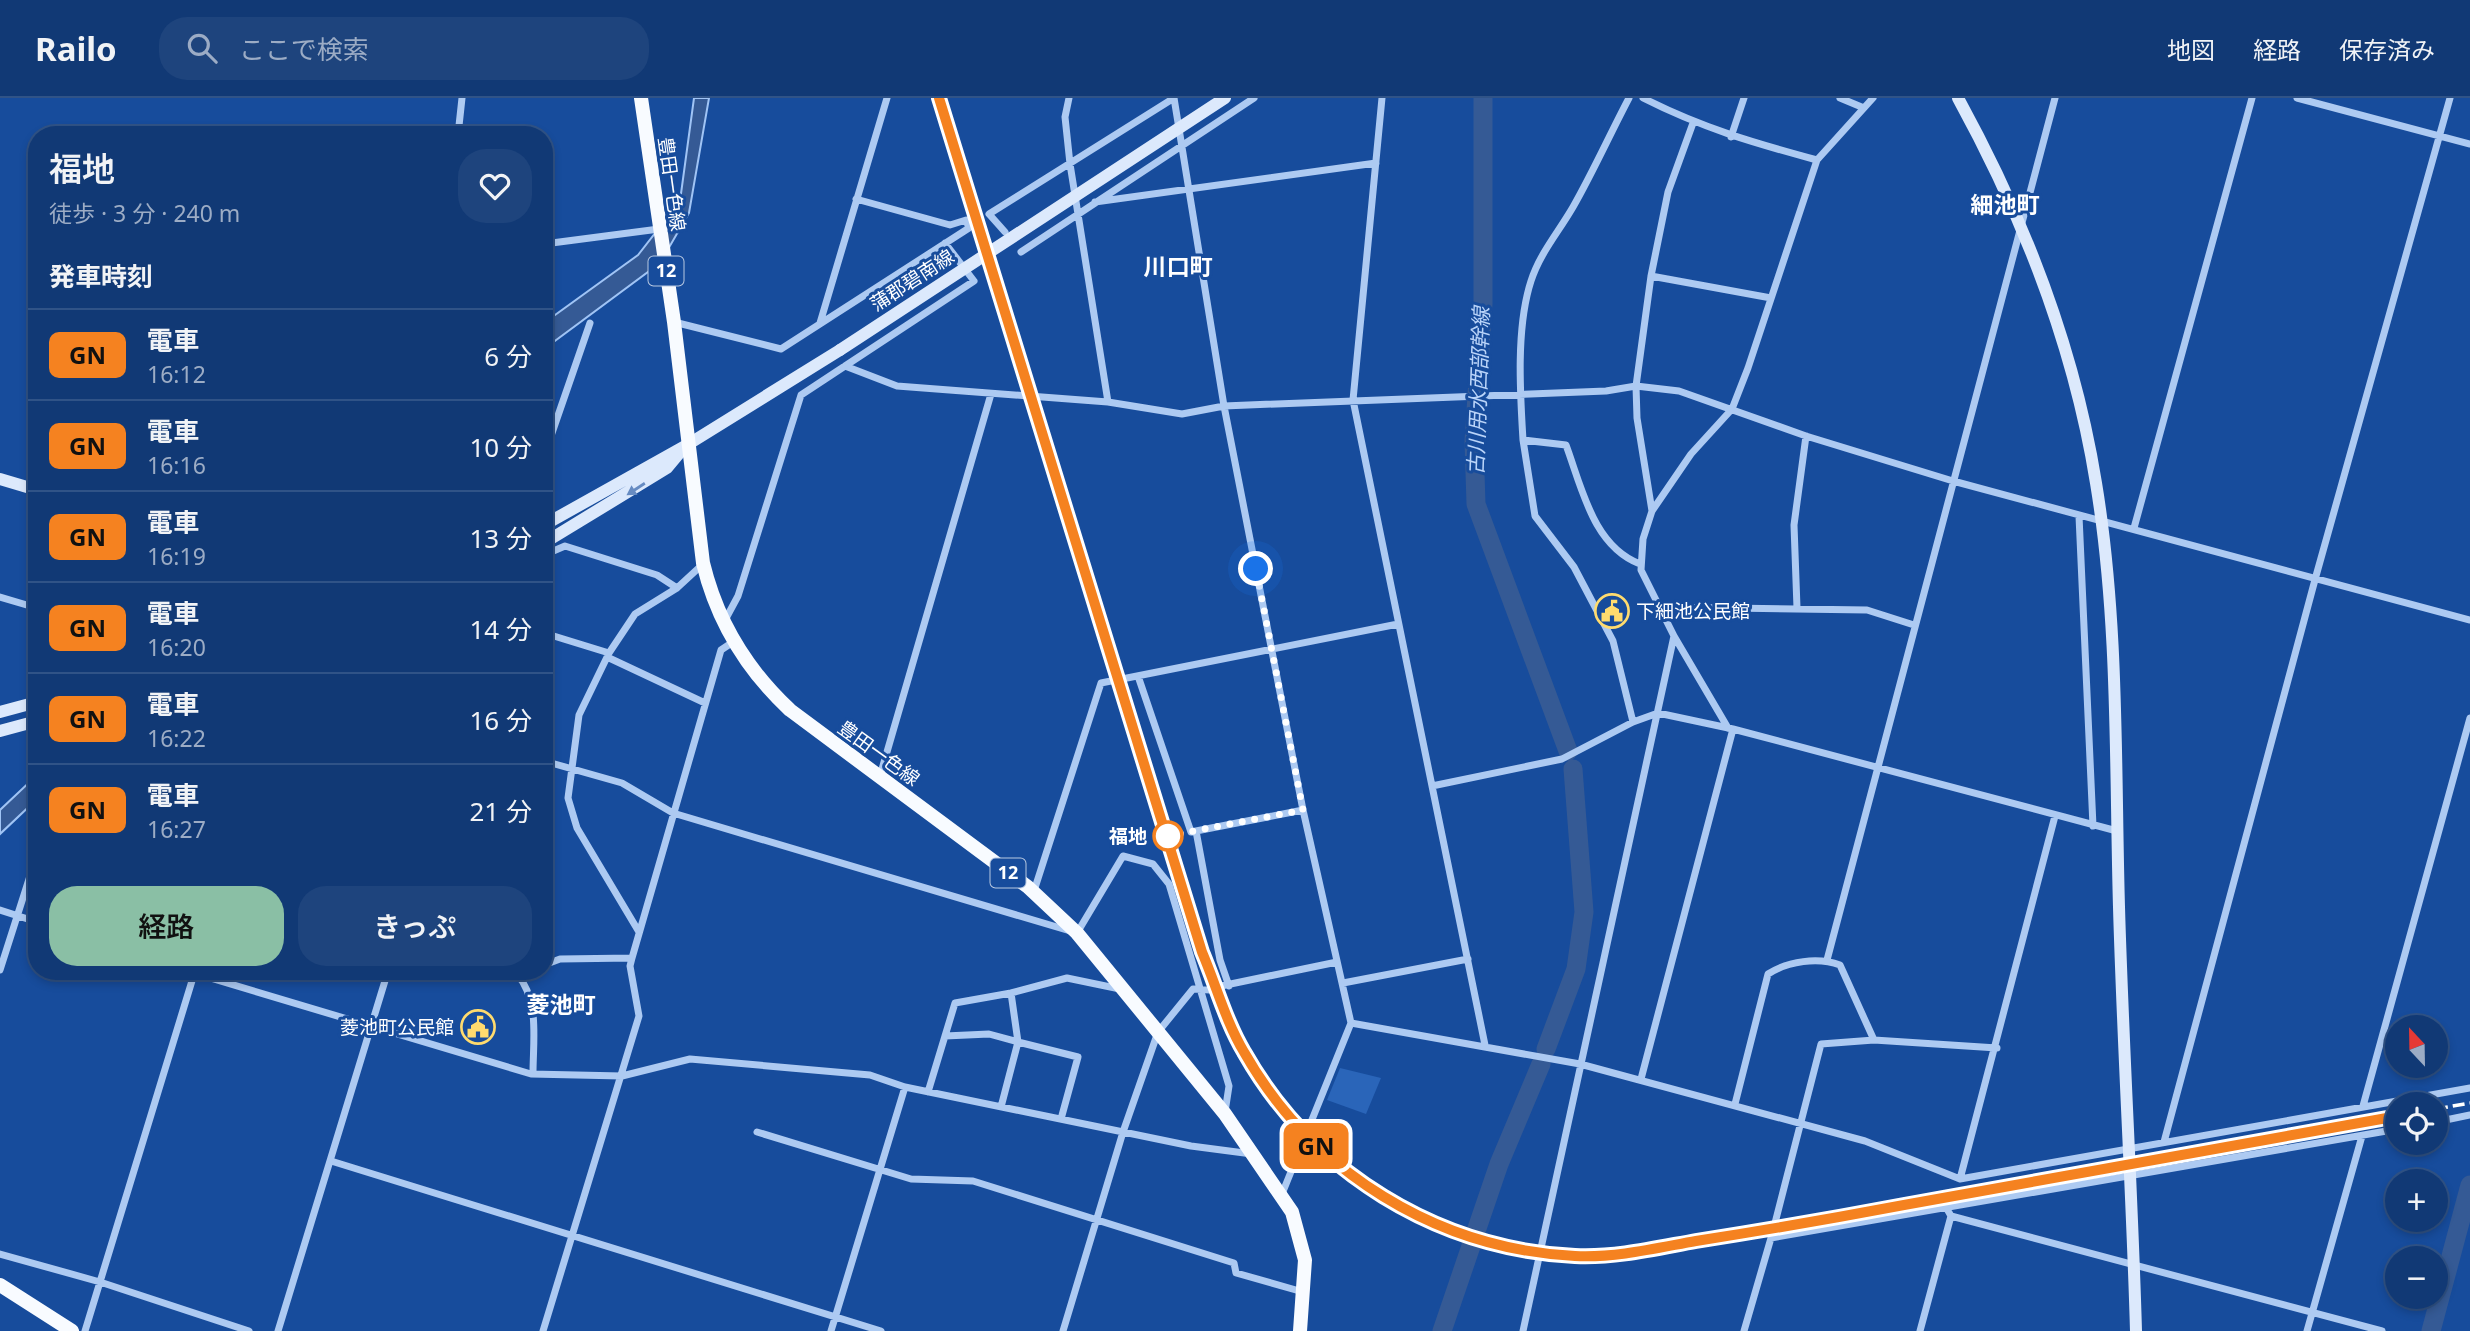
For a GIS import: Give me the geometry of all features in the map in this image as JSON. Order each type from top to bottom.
[{"type":"main road","name":"豊田一色線","points":[[641,98],[674,322],[687,445],[704,563],[733,642],[756,675],[790,710],[1033,892],[1077,933],[1225,1114],[1282,1194],[1292,1212],[1305,1260],[1300,1331]]},
{"type":"main road","points":[[0,1285],[72,1331]]},
{"type":"street","points":[[459,126],[463,98]]},
{"type":"street","points":[[820,323],[887,98]]},
{"type":"street","points":[[1069,98],[1065,117],[1076,214],[1108,402]]},
{"type":"street","points":[[1005,232],[989,214],[1174,98],[1224,406],[1303,810],[1351,1023],[1282,1194]]},
{"type":"street","name":"蒲郡碧南線","points":[[553,520],[687,445],[840,350],[1225,98]]},
{"type":"street","points":[[1021,252],[1254,98]]},
{"type":"street","points":[[1382,98],[1353,400],[1485,1045]]},
{"type":"street","points":[[1629,98],[1572,209],[1547,244],[1530,283],[1523,331],[1520,396],[1523,440],[1535,516],[1574,567],[1613,640],[1633,722]]},
{"type":"street","points":[[1643,98],[1731,138],[1818,160]]},
{"type":"street","points":[[1731,138],[1744,98]]},
{"type":"street","points":[[1840,98],[1864,108]]},
{"type":"street","points":[[1641,1080],[1731,729],[1659,607],[1640,564],[1643,539],[1652,511],[1691,454],[1732,409],[1818,160],[1873,98]]},
{"type":"street","points":[[1958,98],[2022,224],[2059,324],[2078,394],[2102,521],[2110,635],[2136,1331]]},
{"type":"street","points":[[1827,960],[2055,98]]},
{"type":"street","points":[[2134,528],[2252,98]]},
{"type":"street","points":[[2297,98],[2470,144]]},
{"type":"street","points":[[2164,1142],[2316,576],[2450,98]]},
{"type":"street","points":[[1652,511],[1637,418],[1636,386],[1651,276],[1668,192],[1693,123]]},
{"type":"street","points":[[1095,202],[1376,163]]},
{"type":"street","points":[[674,322],[781,349],[969,228],[966,220],[950,225],[856,199]]},
{"type":"street","points":[[553,243],[659,229]]},
{"type":"street","points":[[724,622],[738,596],[801,395],[974,281],[945,243]]},
{"type":"street","points":[[1651,276],[1771,298]]},
{"type":"street","points":[[553,430],[590,323]]},
{"type":"street","points":[[845,366],[897,386],[1108,402],[1182,414],[1224,406],[1520,396],[1606,391],[1636,386],[1679,391],[1806,436],[1953,481],[2316,576],[2470,620]]},
{"type":"street","points":[[880,777],[991,394]]},
{"type":"street","points":[[1797,608],[1794,525],[1806,436]]},
{"type":"street","points":[[1523,440],[1566,445],[1592,516],[1615,551],[1640,564]]},
{"type":"street","name":"蒲郡碧南線","points":[[553,538],[667,468],[687,445]]},
{"type":"street","points":[[0,479],[28,487]]},
{"type":"street","points":[[2079,516],[2094,825]]},
{"type":"street","points":[[553,552],[565,547],[657,575],[677,587]]},
{"type":"street","points":[[639,932],[578,828],[568,798],[579,715],[608,655],[635,614],[677,587],[704,563]]},
{"type":"street","points":[[0,597],[28,605]]},
{"type":"street","points":[[1659,607],[1867,610],[1914,625]]},
{"type":"street","points":[[1033,892],[1101,683],[1398,624]]},
{"type":"street","points":[[553,636],[608,655],[705,702]]},
{"type":"street","points":[[1523,1331],[1674,636]]},
{"type":"street","points":[[544,1331],[639,1016],[630,966],[639,932],[721,650],[733,642]]},
{"type":"street","points":[[1138,676],[1191,832],[1303,810]]},
{"type":"street","points":[[0,712],[28,704]]},
{"type":"street","points":[[1432,786],[1562,759],[1633,722],[1657,713],[1731,729],[2117,831]]},
{"type":"street","points":[[2363,1106],[2470,718]]},
{"type":"street","points":[[0,731],[28,723]]},
{"type":"street","points":[[553,764],[622,783],[673,813],[1077,933],[1123,856],[1153,864],[1169,884],[1229,1086],[1225,1114]]},
{"type":"street","points":[[1960,1180],[1997,1048],[2055,816]]},
{"type":"street","points":[[1196,831],[1225,986],[1338,962]]},
{"type":"street","points":[[0,970],[28,881]]},
{"type":"street","points":[[0,910],[28,919]]},
{"type":"street","points":[[553,962],[561,959],[632,958]]},
{"type":"street","points":[[1343,984],[1468,959]]},
{"type":"street","points":[[1735,1104],[1768,974],[1782,965],[1827,960],[1840,965],[1874,1040]]},
{"type":"street","points":[[928,1092],[955,1003],[1011,993],[1067,978],[1121,989]]},
{"type":"street","points":[[85,1331],[190,980]]},
{"type":"street","points":[[219,980],[533,1074],[622,1076],[690,1059],[870,1075],[928,1092],[1227,1153],[1252,1154]]},
{"type":"street","points":[[278,1331],[385,980]]},
{"type":"street","points":[[523,980],[533,1003],[533,1074]]},
{"type":"street","points":[[1063,1331],[1123,1132],[1158,1032],[1193,989],[1210,990]]},
{"type":"street","points":[[1001,1107],[1018,1042],[1011,993]]},
{"type":"street","points":[[1351,1023],[1580,1064],[1865,1141],[1960,1180],[2470,1088]]},
{"type":"street","points":[[945,1037],[989,1034],[1078,1057],[1061,1119]]},
{"type":"street","points":[[1775,1223],[1803,1124],[1821,1044],[1874,1040],[1997,1048]]},
{"type":"street","points":[[831,1331],[905,1087]]},
{"type":"street","points":[[2448,1120],[2470,1115]]},
{"type":"street","points":[[757,1132],[911,1179],[973,1181],[1234,1263],[1236,1273],[1304,1292]]},
{"type":"street","points":[[1744,1331],[1771,1238],[1949,1213],[2130,1177],[2385,1132]]},
{"type":"street","points":[[2307,1331],[2362,1136]]},
{"type":"street","points":[[331,1161],[881,1331]]},
{"type":"street","points":[[1949,1213],[2382,1331]]},
{"type":"street","points":[[1920,1331],[1949,1213]]},
{"type":"street","points":[[0,1254],[100,1282],[249,1331]]},
{"type":"shaded area","points":[[694,98],[709,98],[689,213],[660,263],[553,342],[553,316],[638,255],[680,201]]},
{"type":"shaded area","points":[[28,784],[28,808],[0,834],[0,810]]},
{"type":"shaded area","points":[[1340,1068],[1381,1078],[1366,1114],[1327,1100]]},
{"type":"waterway","name":"古川用水西部幹線","points":[[1483,98],[1483,304],[1474,441],[1476,504],[1568,751]]},
{"type":"waterway","name":"古川用水西部幹線","points":[[1546,1049],[1576,969],[1584,912],[1573,769]]},
{"type":"waterway","name":"古川用水西部幹線","points":[[1442,1331],[1499,1164],[1541,1064]]},
{"type":"waterway","points":[[2431,1331],[2470,1185]]},
{"type":"railway","points":[[939,98],[984,244]]},
{"type":"railway","points":[[989,265],[1129,711]]},
{"type":"railway","points":[[1127,703],[1138,756],[1183,901],[1238,1042],[1267,1092],[1300,1132],[1338,1167],[1381,1196],[1427,1220],[1476,1239],[1526,1251],[1576,1256],[1621,1254],[2385,1118]]},
{"type":"railway","points":[[2448,1107],[2470,1103]]},
{"type":"train","name":"GN","points":[[939,98],[973,204],[996,292],[1032,398],[1189,902],[1202,952],[1241,1048],[1264,1085],[1289,1118],[1318,1148],[1375,1192],[1452,1232],[1503,1247],[1579,1256],[1619,1253],[1773,1229],[2385,1118]]},
{"type":"place","name":"下細池公民館","points":[[1612,611]]},
{"type":"place","name":"福地","points":[[1168,836]]},
{"type":"place","name":"菱池町公民館","points":[[478,1027]]},
{"type":"district","name":"細池町","points":[[2005,205]]},
{"type":"district","name":"川口町","points":[[1178,267]]},
{"type":"district","name":"菱池町","points":[[561,1005]]},
{"type":"route","points":[[1168,836],[1303,810],[1256,569]]}]
